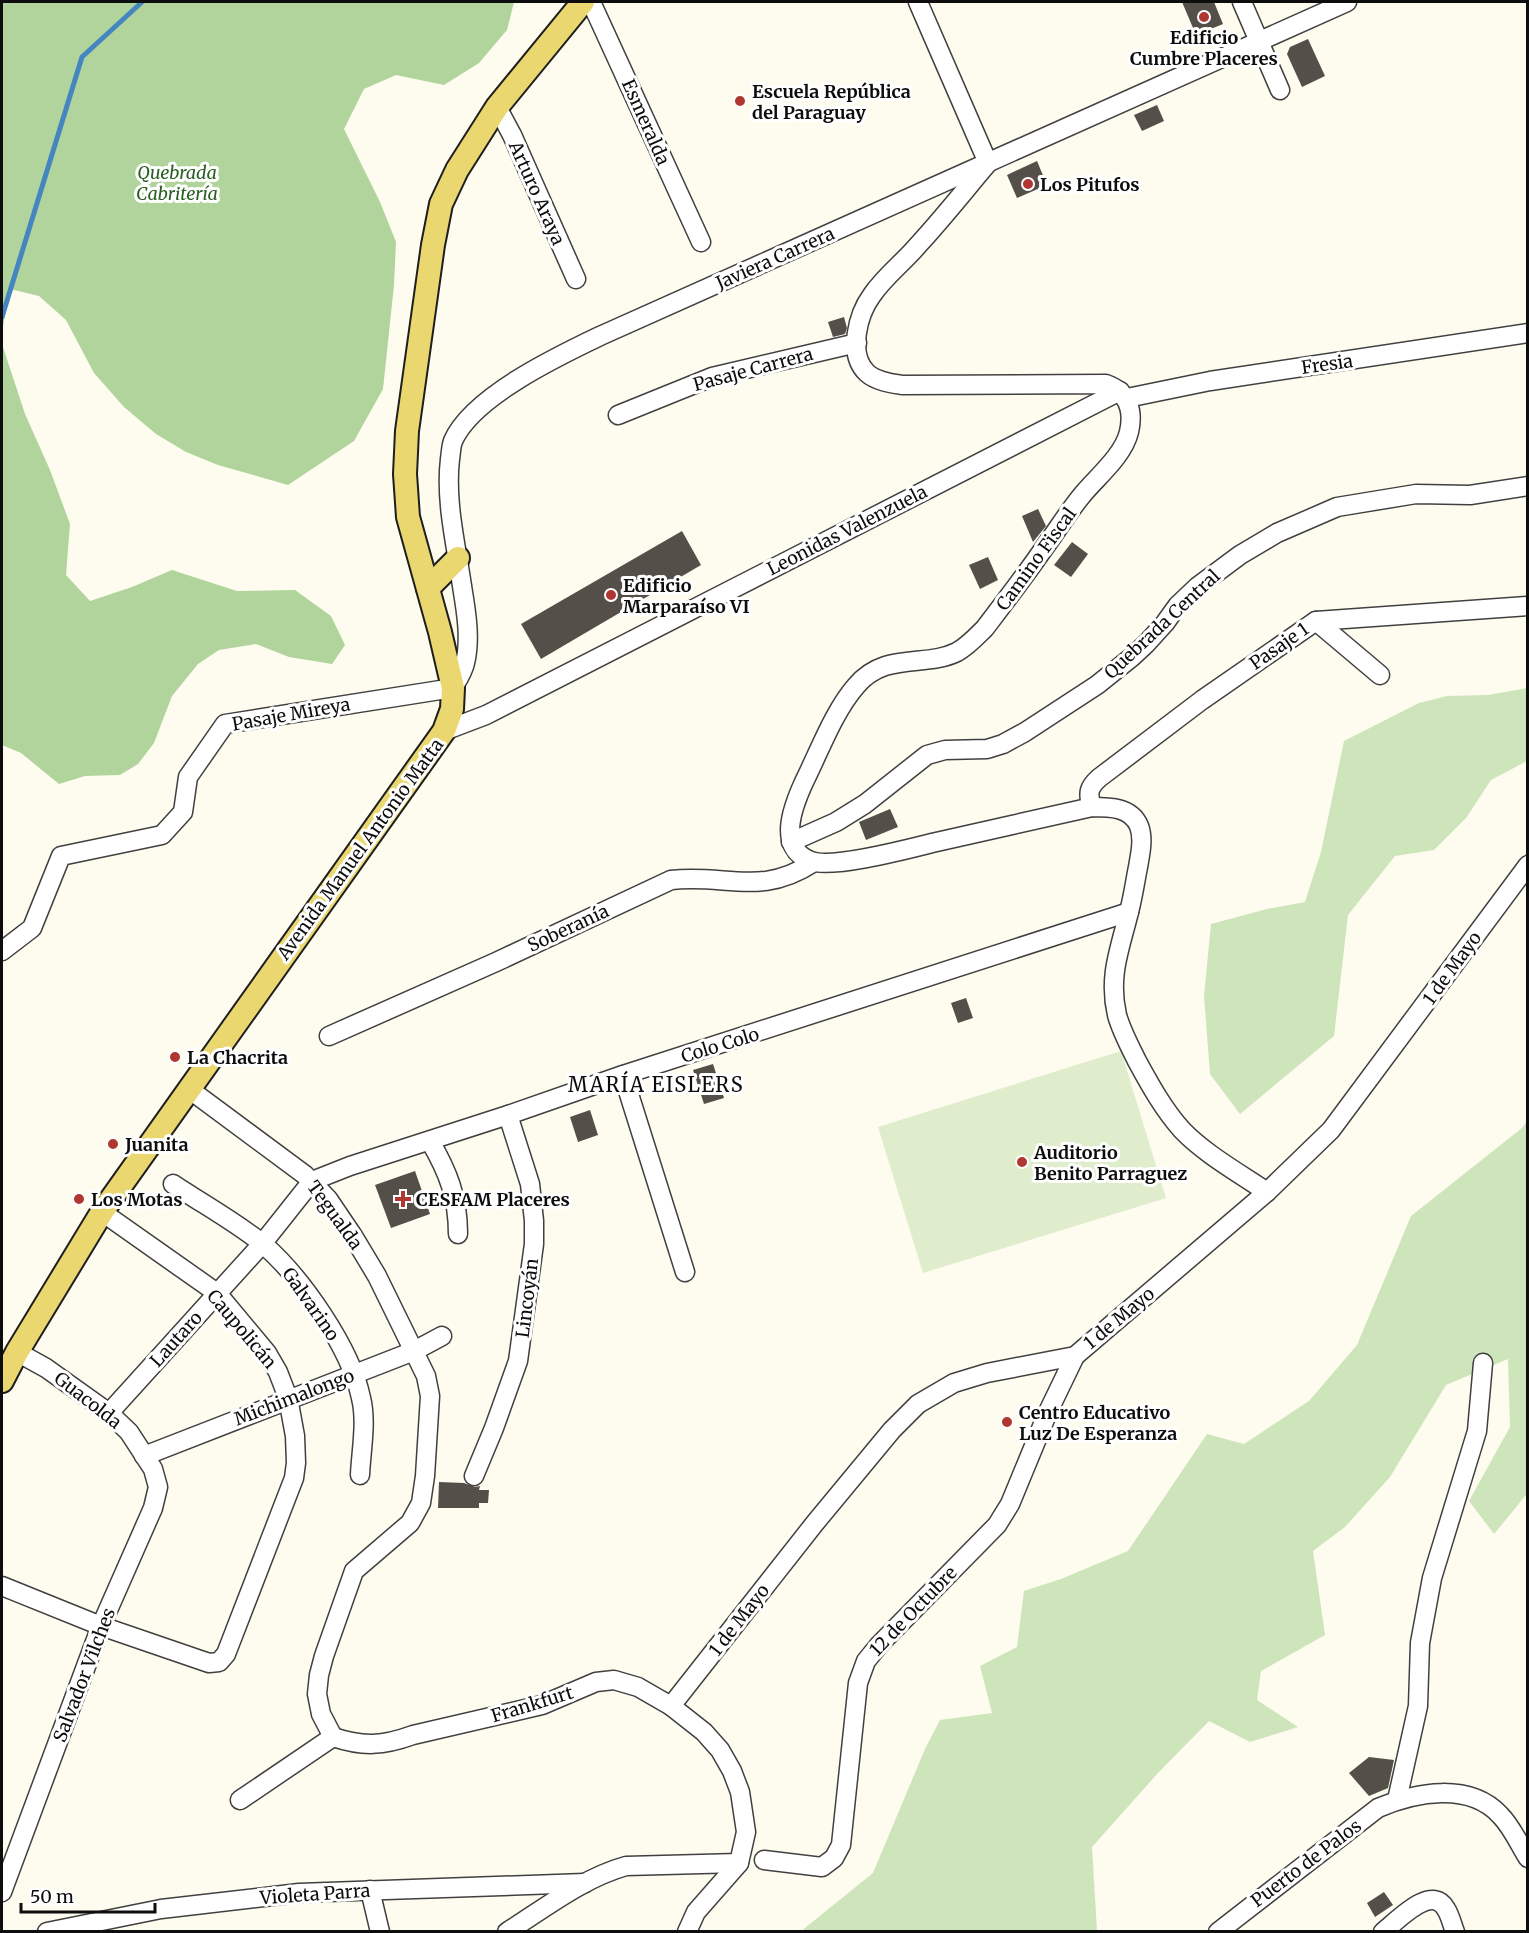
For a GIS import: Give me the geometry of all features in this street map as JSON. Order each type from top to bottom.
[{"type":"main road","name":"Avenida Manuel Antonio Matta","points":[[2,1381],[17,1352],[102,1212],[444,731],[452,709],[453,688],[406,504],[406,431],[433,245],[441,204],[457,170],[497,107],[583,2]]},
{"type":"main road","points":[[428,588],[458,558]]},
{"type":"street","name":"Esmeralda","points":[[591,2],[701,242]]},
{"type":"street","points":[[918,2],[988,163],[871,296],[862,311],[857,343],[860,360],[867,372],[882,381],[902,385],[1098,383],[1113,386],[1123,395]]},
{"type":"street","points":[[1242,2],[1280,90]]},
{"type":"street","name":"Javiera Carrera","points":[[453,688],[465,664],[467,638],[465,605],[451,519],[448,479],[453,441],[475,410],[511,384],[581,345],[1347,2]]},
{"type":"street","name":"Arturo Araya","points":[[497,107],[512,135],[576,279]]},
{"type":"street","name":"Fresia","points":[[1123,395],[1527,333]]},
{"type":"street","name":"Pasaje Carrera","points":[[618,415],[712,377],[857,343]]},
{"type":"street","name":"Leonidas Valenzuela","points":[[444,731],[486,715],[1123,395]]},
{"type":"street","name":"Camino Fiscal","points":[[791,842],[790,824],[796,801],[839,712],[857,685],[879,668],[944,657],[958,652],[985,628],[1082,496],[1120,450],[1129,431],[1130,412],[1123,395]]},
{"type":"street","name":"Quebrada Central","points":[[791,842],[836,822],[865,804],[927,755],[945,750],[987,749],[1003,744],[1025,732],[1097,685],[1131,657],[1146,644],[1178,605],[1197,587],[1240,555],[1277,534],[1337,507],[1416,494],[1470,495],[1527,486]]},
{"type":"street","name":"Pasaje 1","points":[[1092,807],[1088,792],[1090,786],[1202,700],[1316,621],[1527,606]]},
{"type":"street","points":[[1316,621],[1380,675]]},
{"type":"street","name":"Pasaje Mireya","points":[[2,951],[32,928],[61,856],[162,835],[183,812],[188,777],[225,724],[453,688]]},
{"type":"street","points":[[791,842],[802,856],[814,862],[851,860],[1092,807],[1111,807],[1123,810],[1132,816],[1139,826],[1142,839],[1129,912],[1115,962],[1113,984],[1117,1016],[1156,1095],[1183,1130],[1219,1160],[1267,1192]]},
{"type":"street","name":"Soberanía","points":[[329,1036],[496,962],[671,880],[686,878],[763,882],[781,879],[814,862]]},
{"type":"street","name":"1 de Mayo","points":[[672,1706],[822,1515],[892,1430],[918,1404],[954,1383],[987,1373],[1075,1356],[1267,1192],[1331,1130],[1527,865]]},
{"type":"street","name":"Colo Colo","points":[[312,1181],[350,1166],[623,1075],[1129,912]]},
{"type":"street","points":[[623,1075],[685,1272]]},
{"type":"street","name":"Tegualda","points":[[189,1089],[312,1181],[353,1236],[377,1276],[414,1351]]},
{"type":"street","name":"Lincoyán","points":[[474,1476],[518,1361],[534,1244],[530,1184],[508,1115]]},
{"type":"street","points":[[430,1141],[442,1161],[455,1195],[458,1234]]},
{"type":"street","name":"Lautaro","points":[[109,1413],[262,1244],[312,1181]]},
{"type":"street","name":"Galvarino","points":[[173,1184],[262,1244],[281,1260],[314,1303],[354,1374],[362,1398],[360,1475]]},
{"type":"street","name":"Caupolicán","points":[[101,1626],[209,1663],[219,1662],[226,1654],[294,1478],[296,1463],[295,1436],[288,1398],[278,1372],[267,1353],[218,1293],[102,1212]]},
{"type":"street","name":"Michimalongo","points":[[146,1458],[288,1398],[414,1351],[442,1336]]},
{"type":"street","points":[[240,1800],[333,1737],[321,1714],[317,1694],[319,1676],[346,1590],[354,1571],[410,1523],[421,1503],[430,1396],[426,1376],[414,1351]]},
{"type":"street","name":"Guacolda","points":[[17,1352],[46,1368],[109,1413],[129,1432],[146,1458]]},
{"type":"street","name":"12 de Octubre","points":[[764,1860],[822,1867],[834,1858],[841,1845],[858,1683],[866,1661],[997,1525],[1010,1504],[1048,1412],[1075,1356]]},
{"type":"street","points":[[1397,1800],[1418,1706],[1420,1643],[1432,1578],[1477,1431],[1484,1363]]},
{"type":"street","name":"Salvador Vilches","points":[[2,1892],[101,1626],[157,1496],[156,1477],[146,1458]]},
{"type":"street","points":[[2,1586],[101,1626]]},
{"type":"street","name":"Frankfurt","points":[[333,1737],[355,1744],[393,1742],[413,1735],[542,1705],[596,1682],[614,1680],[638,1687],[672,1706],[704,1732],[720,1750],[732,1771],[744,1809],[746,1832],[739,1863],[696,1912],[687,1932]]},
{"type":"street","name":"Puerto de Palos","points":[[1218,1932],[1378,1808],[1397,1800],[1443,1792],[1472,1796],[1500,1814],[1527,1858]]},
{"type":"street","points":[[507,1932],[585,1883],[611,1870],[626,1866],[739,1863]]},
{"type":"street","name":"Violeta Parra","points":[[47,1932],[161,1910],[299,1893],[585,1883]]},
{"type":"street","points":[[370,1890],[380,1932]]},
{"type":"street","points":[[1383,1932],[1421,1902],[1435,1899],[1446,1908],[1455,1932]]},
{"type":"green space","name":"Quebrada Cabritería","points":[[2,2],[514,2],[507,30],[479,63],[444,85],[396,75],[364,89],[344,129],[380,202],[396,242],[383,389],[354,441],[288,485],[218,465],[186,452],[156,434],[124,407],[94,373],[66,320],[39,296],[10,289],[2,332]]},
{"type":"green space","points":[[2,344],[25,414],[50,470],[70,524],[66,575],[90,601],[172,570],[237,591],[295,590],[331,616],[345,645],[332,664],[289,657],[256,644],[219,650],[198,664],[172,696],[154,743],[138,764],[120,775],[85,776],[59,784],[21,753],[2,745]]},
{"type":"green space","points":[[1527,688],[1527,761],[1491,780],[1466,818],[1434,850],[1395,856],[1348,915],[1334,1036],[1240,1114],[1210,1074],[1204,996],[1211,924],[1267,909],[1305,902],[1321,852],[1344,741],[1419,703],[1447,696],[1488,695]]},
{"type":"green space","name":"Auditorio Benito Parraguez","points":[[1121,1051],[1166,1198],[923,1273],[878,1127]]},
{"type":"green space","points":[[1527,1121],[1527,1487],[1526,1495],[1494,1534],[1469,1501],[1510,1427],[1508,1359],[1446,1385],[1390,1477],[1345,1527],[1313,1551],[1325,1635],[1261,1671],[1257,1700],[1298,1727],[1250,1742],[1209,1721],[1158,1773],[1092,1847],[1097,1931],[800,1932],[873,1873],[925,1749],[940,1720],[992,1713],[980,1666],[1017,1647],[1024,1591],[1061,1579],[1128,1551],[1207,1434],[1244,1444],[1309,1401],[1357,1345],[1411,1216],[1522,1128]]},
{"type":"building","name":"Edificio Cumbre Placeres","points":[[1182,2],[1214,2],[1223,24],[1196,35]]},
{"type":"building","points":[[1308,39],[1325,76],[1302,87],[1287,54],[1290,47]]},
{"type":"building","points":[[1157,105],[1164,121],[1142,131],[1134,115]]},
{"type":"building","points":[[1037,161],[1047,185],[1017,198],[1007,175]]},
{"type":"building","points":[[844,317],[847,328],[845,334],[833,337],[828,322]]},
{"type":"building","points":[[1038,509],[1046,526],[1033,542],[1022,516]]},
{"type":"building","name":"Edificio Marparaíso VI","points":[[682,531],[701,565],[541,659],[521,624]]},
{"type":"building","points":[[1072,542],[1088,554],[1071,577],[1054,565]]},
{"type":"building","points":[[988,557],[998,580],[980,589],[969,565]]},
{"type":"building","points":[[890,809],[898,827],[866,840],[859,822]]},
{"type":"building","points":[[966,998],[973,1018],[958,1023],[951,1003]]},
{"type":"building","points":[[713,1064],[724,1098],[704,1104],[693,1070]]},
{"type":"building","points":[[590,1110],[598,1135],[578,1142],[570,1117]]},
{"type":"building","name":"CESFAM Placeres","points":[[415,1171],[430,1214],[391,1228],[375,1185]]},
{"type":"building","points":[[439,1482],[480,1486],[479,1490],[489,1490],[488,1503],[479,1503],[479,1508],[438,1508]]},
{"type":"building","points":[[1369,1757],[1394,1760],[1388,1788],[1369,1796],[1349,1773]]},
{"type":"building","points":[[1384,1892],[1393,1905],[1375,1917],[1367,1903]]},
{"type":"waterway","name":"Quebrada Cabritería","points":[[2,317],[82,57],[142,2]]},
{"type":"place","name":"Edificio Cumbre Placeres","points":[[1204,17]]},
{"type":"place","name":"Escuela República del Paraguay","points":[[740,101]]},
{"type":"place","name":"Los Pitufos","points":[[1028,184]]},
{"type":"place","name":"Edificio Marparaíso VI","points":[[611,595]]},
{"type":"place","name":"La Chacrita","points":[[175,1057]]},
{"type":"place","name":"Juanita","points":[[113,1144]]},
{"type":"place","name":"Auditorio Benito Parraguez","points":[[1022,1162]]},
{"type":"place","name":"Los Motas","points":[[79,1199]]},
{"type":"place","name":"CESFAM Placeres","points":[[403,1199]]},
{"type":"place","name":"Centro Educativo Luz De Esperanza","points":[[1007,1422]]},
{"type":"district","name":"MARÍA EISLERS","points":[[656,1084]]}]
